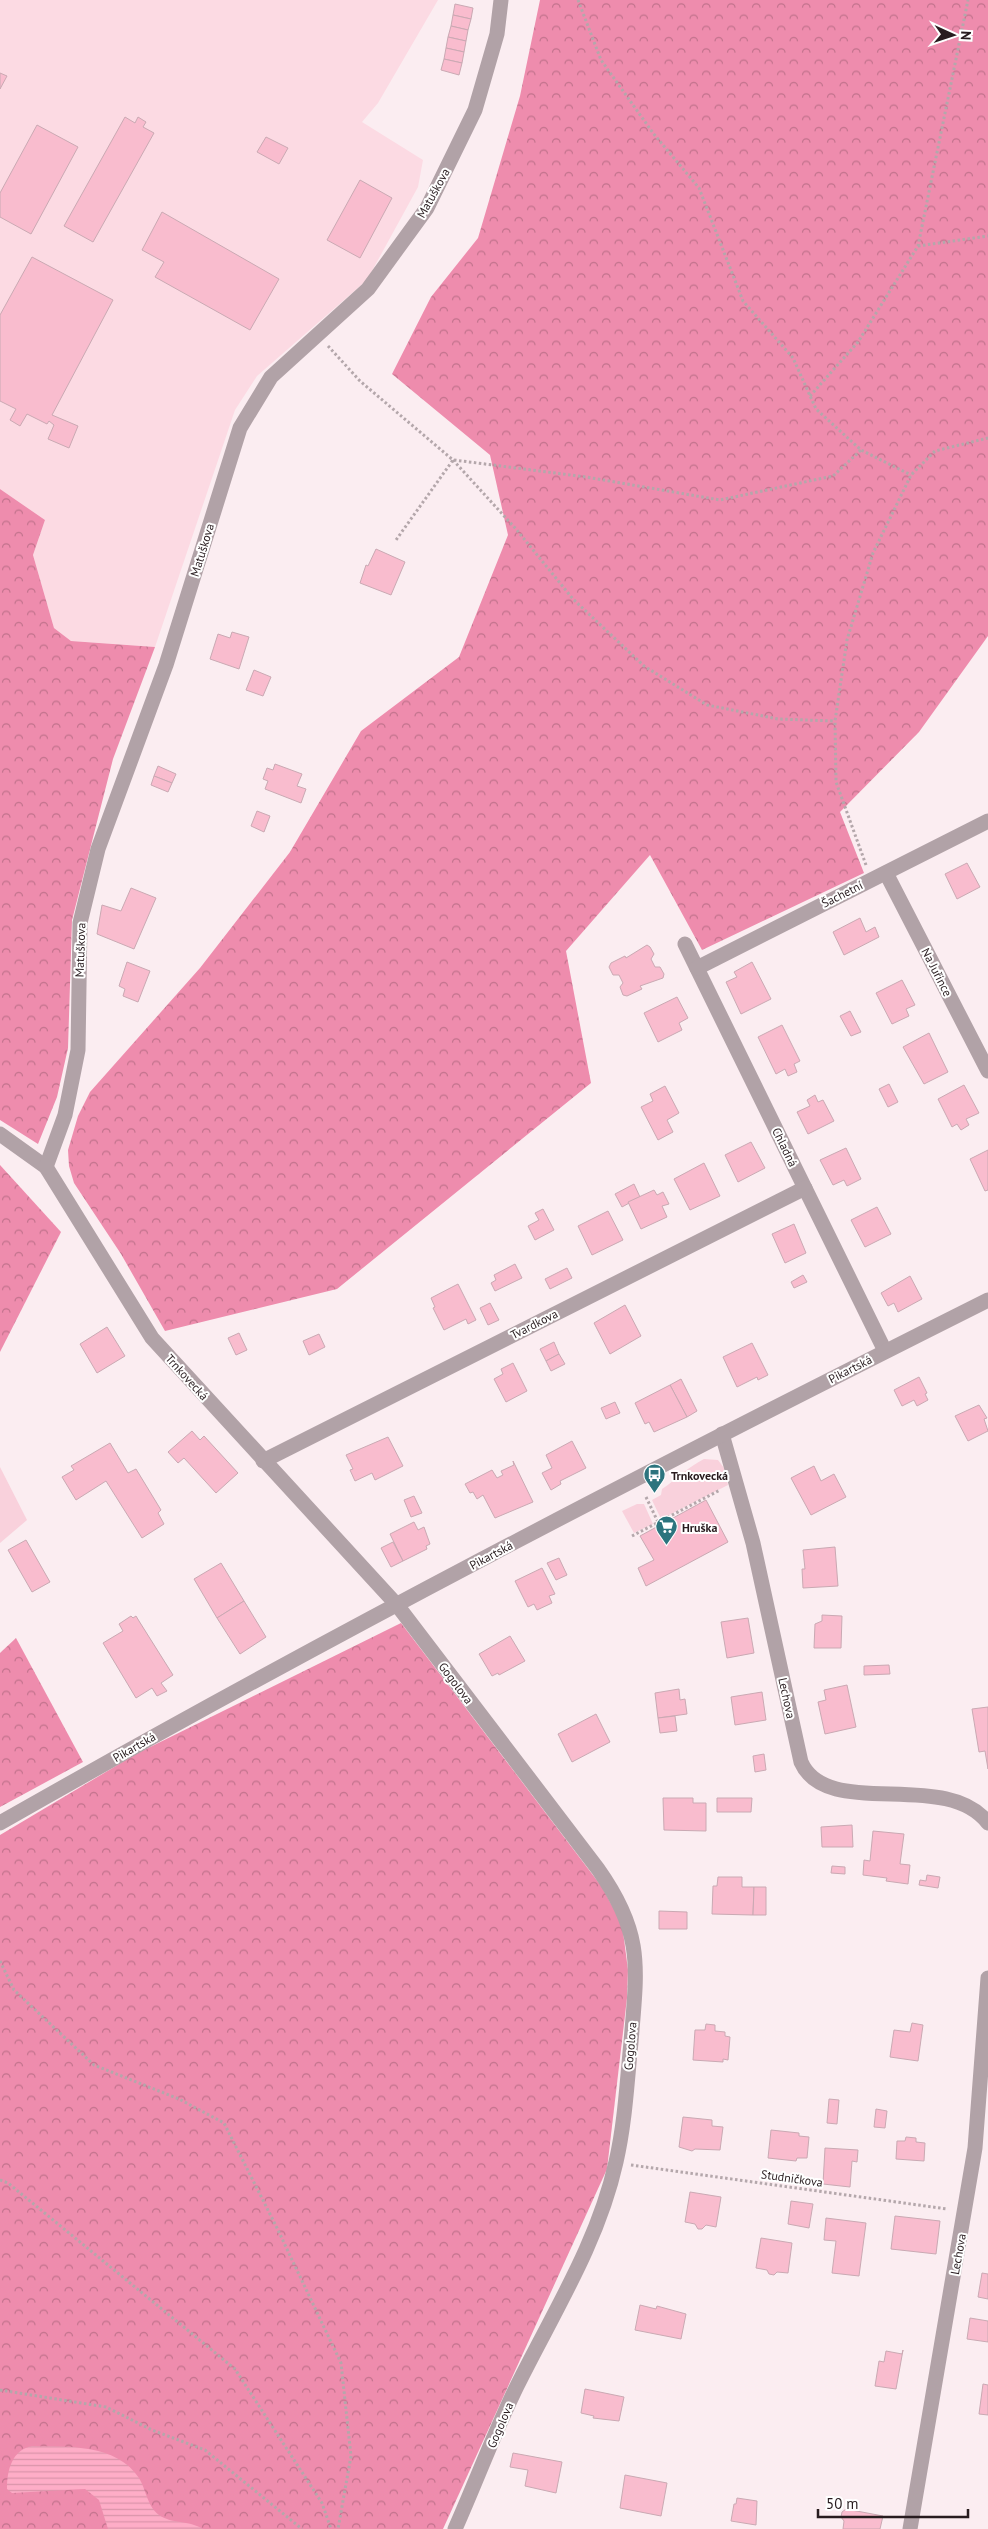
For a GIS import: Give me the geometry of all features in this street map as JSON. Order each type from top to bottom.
[{"type":"street","name":"Matuškova","points":[[46,1167],[65,1115],[78,1050],[80,923],[98,849],[166,665],[240,428],[271,376],[368,289],[427,208],[475,110],[497,34],[501,0]]},
{"type":"street","name":"Šachetní","points":[[697,968],[988,820]]},
{"type":"street","name":"Na Juřince","points":[[886,873],[988,1071]]},
{"type":"street","name":"Chladná","points":[[686,944],[885,1351]]},
{"type":"street","name":"Trnkovecká","points":[[0,1134],[46,1167],[152,1338],[397,1606]]},
{"type":"street","name":"Tvardkova","points":[[264,1461],[805,1188]]},
{"type":"street","name":"Pikartská","points":[[0,1823],[162,1731],[397,1606],[722,1434],[988,1300]]},
{"type":"street","name":"Lechova","points":[[722,1434],[753,1543],[801,1762],[805,1771],[819,1784],[839,1790],[960,1801],[980,1814],[988,1823]]},
{"type":"street","name":"Gogolova","points":[[397,1606],[598,1869],[615,1895],[630,1926],[634,1941],[636,1971],[627,2089],[616,2162],[606,2194],[573,2278],[517,2386],[455,2529]]},
{"type":"street","name":"Lechova","points":[[910,2529],[975,2148],[988,1978]]},
{"type":"path","points":[[578,0],[602,60],[653,133],[699,188],[743,301],[792,358],[816,409],[861,450],[911,476]]},
{"type":"path","points":[[810,396],[858,342],[918,246],[968,0]]},
{"type":"path","points":[[918,246],[988,236]]},
{"type":"path","points":[[318,335],[360,381],[453,460],[516,529],[573,599],[644,666],[707,705],[778,719],[835,722]]},
{"type":"path","points":[[871,879],[851,829],[836,782],[835,722],[847,640],[873,552],[911,476],[935,450],[988,438]]},
{"type":"path","points":[[453,460],[586,477],[720,500],[833,476],[861,450]]},
{"type":"path","points":[[396,540],[453,460]]},
{"type":"path","points":[[646,1497],[658,1522]]},
{"type":"path","points":[[632,1536],[703,1498]]},
{"type":"path","points":[[0,1961],[14,1990],[94,2065],[179,2099],[224,2123],[278,2228],[341,2363],[351,2456],[338,2529]]},
{"type":"path","name":"Studničkova","points":[[616,2162],[965,2211]]},
{"type":"path","points":[[0,2180],[8,2183],[235,2369],[322,2503],[330,2529]]},
{"type":"path","points":[[0,2390],[106,2407],[152,2430],[205,2450],[302,2529]]},
{"type":"shaded area","points":[[0,0],[438,0],[378,103],[362,122],[423,160],[418,187],[367,280],[257,376],[235,410],[155,647],[71,641],[54,628],[33,555],[45,520],[0,489]]},
{"type":"shaded area","points":[[704,1459],[718,1460],[724,1468],[728,1485],[661,1519],[652,1500],[661,1495],[662,1489]]},
{"type":"shaded area","points":[[0,1467],[27,1520],[0,1543]]},
{"type":"shaded area","points":[[637,1504],[644,1504],[653,1524],[634,1533],[622,1511]]},
{"type":"shaded area","points":[[32,2446],[90,2449],[118,2458],[139,2478],[149,2502],[159,2515],[169,2520],[192,2524],[203,2529],[108,2529],[99,2500],[85,2489],[12,2493],[7,2489],[8,2475],[12,2462],[15,2456],[25,2448]]},
{"type":"green space","points":[[540,0],[988,0],[988,636],[919,732],[840,812],[864,873],[702,950],[650,855],[566,951],[591,1083],[337,1289],[165,1331],[121,1254],[74,1183],[69,1166],[68,1150],[78,1116],[90,1092],[200,968],[290,852],[361,731],[459,657],[508,535],[490,455],[392,374],[431,297],[478,238],[520,96]]},
{"type":"green space","points":[[0,489],[45,520],[33,555],[54,628],[71,641],[155,647],[113,759],[72,920],[68,1048],[57,1097],[38,1144],[0,1120]]},
{"type":"green space","points":[[0,1165],[61,1232],[0,1352]]},
{"type":"green space","points":[[401,1623],[602,1887],[622,1924],[628,1970],[627,1998],[607,2169],[443,2529],[0,2529],[0,1835],[136,1754]]},
{"type":"green space","points":[[16,1638],[83,1762],[0,1807],[0,1653]]},
{"type":"building","points":[[455,4],[473,8],[471,19],[453,15]]},
{"type":"building","points":[[453,15],[471,19],[468,30],[451,26]]},
{"type":"building","points":[[451,26],[468,30],[466,41],[448,37]]},
{"type":"building","points":[[448,37],[466,41],[464,52],[446,48]]},
{"type":"building","points":[[446,48],[464,52],[462,63],[444,59]]},
{"type":"building","points":[[444,59],[462,63],[459,75],[441,70]]},
{"type":"building","points":[[0,73],[7,76],[0,89]]},
{"type":"building","points":[[125,117],[135,123],[138,117],[146,122],[143,127],[154,133],[93,242],[64,226]]},
{"type":"building","points":[[37,125],[78,147],[31,234],[0,217],[0,193]]},
{"type":"building","points":[[266,137],[288,148],[279,164],[257,152]]},
{"type":"building","points":[[360,180],[392,198],[360,258],[327,240]]},
{"type":"building","points":[[162,212],[279,279],[250,330],[155,277],[164,262],[142,250]]},
{"type":"building","points":[[32,257],[113,300],[52,415],[78,426],[69,448],[48,439],[54,425],[49,421],[47,424],[27,414],[20,426],[10,420],[16,409],[0,401],[0,315]]},
{"type":"building","points":[[376,549],[405,562],[391,595],[360,583],[366,565],[368,566]]},
{"type":"building","points":[[232,632],[249,637],[239,669],[210,659],[218,634],[230,638]]},
{"type":"building","points":[[254,670],[271,677],[263,696],[246,690]]},
{"type":"building","points":[[275,764],[302,774],[297,786],[306,789],[301,803],[265,789],[268,781],[263,779],[267,768],[273,770]]},
{"type":"building","points":[[158,766],[176,774],[172,783],[154,776]]},
{"type":"building","points":[[154,776],[172,783],[168,792],[151,785]]},
{"type":"building","points":[[257,811],[270,816],[264,832],[251,826]]},
{"type":"building","points":[[967,863],[980,887],[957,899],[945,874]]},
{"type":"building","points":[[131,888],[156,898],[134,949],[97,934],[102,905],[121,911]]},
{"type":"building","points":[[860,918],[866,932],[875,927],[879,937],[844,955],[833,932]]},
{"type":"building","points":[[647,945],[654,954],[651,959],[655,967],[660,967],[664,974],[663,978],[640,986],[642,989],[627,996],[623,995],[620,987],[623,983],[619,975],[613,975],[609,967],[611,963],[625,956],[626,958]]},
{"type":"building","points":[[127,962],[150,971],[138,1002],[123,996],[125,989],[119,986]]},
{"type":"building","points":[[752,962],[771,999],[741,1014],[726,982],[737,977],[734,972]]},
{"type":"building","points":[[902,980],[915,1005],[906,1009],[909,1016],[892,1024],[876,993]]},
{"type":"building","points":[[677,997],[688,1018],[679,1023],[682,1030],[658,1042],[644,1013]]},
{"type":"building","points":[[850,1011],[861,1032],[851,1036],[840,1016]]},
{"type":"building","points":[[782,1025],[800,1061],[794,1064],[797,1072],[788,1076],[785,1069],[776,1074],[758,1037]]},
{"type":"building","points":[[929,1033],[948,1072],[924,1084],[903,1047]]},
{"type":"building","points":[[889,1084],[898,1102],[888,1107],[879,1089]]},
{"type":"building","points":[[964,1085],[979,1113],[966,1119],[969,1125],[961,1130],[957,1124],[952,1127],[938,1099]]},
{"type":"building","points":[[665,1086],[679,1113],[667,1120],[673,1132],[658,1140],[641,1107],[653,1101],[650,1094]]},
{"type":"building","points":[[815,1095],[818,1102],[823,1100],[834,1121],[808,1134],[797,1112],[810,1106],[807,1100]]},
{"type":"building","points":[[751,1142],[765,1168],[738,1182],[725,1155]]},
{"type":"building","points":[[846,1148],[861,1179],[847,1186],[844,1180],[833,1185],[820,1160]]},
{"type":"building","points":[[988,1150],[988,1190],[985,1191],[970,1159]]},
{"type":"building","points":[[704,1163],[720,1196],[690,1210],[674,1179]]},
{"type":"building","points":[[634,1184],[640,1197],[622,1207],[615,1194]]},
{"type":"building","points":[[654,1190],[657,1195],[663,1192],[669,1204],[662,1206],[667,1217],[641,1229],[628,1202]]},
{"type":"building","points":[[877,1207],[891,1234],[865,1247],[851,1220]]},
{"type":"building","points":[[543,1209],[554,1230],[535,1240],[528,1226],[539,1220],[535,1213]]},
{"type":"building","points":[[608,1211],[623,1240],[592,1255],[578,1226]]},
{"type":"building","points":[[794,1224],[806,1253],[785,1263],[772,1234]]},
{"type":"building","points":[[515,1264],[522,1278],[495,1291],[491,1283],[496,1280],[494,1275]]},
{"type":"building","points":[[567,1268],[572,1278],[550,1289],[545,1279]]},
{"type":"building","points":[[803,1275],[807,1282],[794,1288],[791,1282]]},
{"type":"building","points":[[910,1276],[922,1299],[898,1312],[894,1303],[888,1306],[881,1293]]},
{"type":"building","points":[[458,1284],[476,1320],[468,1324],[466,1319],[444,1330],[433,1308],[435,1307],[431,1298]]},
{"type":"building","points":[[490,1303],[499,1320],[488,1325],[480,1308]]},
{"type":"building","points":[[625,1305],[641,1336],[610,1354],[594,1323]]},
{"type":"building","points":[[107,1327],[125,1356],[97,1373],[80,1344]]},
{"type":"building","points":[[239,1333],[247,1350],[236,1355],[228,1338]]},
{"type":"building","points":[[319,1334],[325,1347],[309,1355],[303,1341]]},
{"type":"building","points":[[554,1342],[559,1354],[546,1361],[540,1349]]},
{"type":"building","points":[[752,1343],[768,1375],[758,1380],[757,1377],[737,1387],[723,1357]]},
{"type":"building","points":[[559,1354],[565,1364],[551,1371],[546,1361]]},
{"type":"building","points":[[513,1363],[527,1391],[506,1402],[494,1379],[503,1374],[501,1369]]},
{"type":"building","points":[[919,1377],[927,1393],[925,1394],[928,1400],[917,1406],[914,1400],[902,1406],[894,1390]]},
{"type":"building","points":[[681,1379],[697,1411],[687,1417],[670,1385]]},
{"type":"building","points":[[670,1385],[687,1417],[654,1432],[649,1422],[645,1424],[635,1403]]},
{"type":"building","points":[[615,1402],[620,1413],[606,1419],[601,1408]]},
{"type":"building","points":[[979,1405],[987,1418],[984,1419],[988,1431],[968,1441],[955,1416]]},
{"type":"building","points":[[192,1431],[200,1440],[204,1436],[238,1473],[216,1493],[184,1458],[178,1463],[168,1452]]},
{"type":"building","points":[[388,1437],[403,1466],[375,1480],[372,1473],[355,1481],[350,1470],[353,1469],[346,1455]]},
{"type":"building","points":[[572,1441],[586,1468],[560,1481],[561,1484],[551,1490],[542,1473],[552,1468],[546,1455]]},
{"type":"building","points":[[110,1443],[128,1473],[136,1469],[161,1510],[158,1513],[164,1524],[142,1538],[106,1481],[76,1500],[62,1477],[74,1470],[71,1466]]},
{"type":"building","points":[[513,1461],[533,1502],[495,1518],[483,1495],[477,1499],[473,1492],[470,1493],[465,1484],[492,1470],[497,1478],[503,1475],[501,1471],[514,1465]]},
{"type":"building","points":[[814,1466],[821,1481],[834,1474],[846,1497],[811,1515],[791,1478]]},
{"type":"building","points":[[414,1496],[422,1513],[411,1517],[404,1500]]},
{"type":"building","points":[[706,1500],[728,1542],[646,1586],[638,1568],[654,1560],[640,1536]]},
{"type":"building","points":[[414,1522],[418,1530],[424,1527],[430,1544],[426,1546],[427,1549],[403,1561],[390,1534]]},
{"type":"building","points":[[26,1540],[50,1582],[32,1592],[8,1550]]},
{"type":"building","points":[[393,1542],[403,1561],[391,1567],[381,1548]]},
{"type":"building","points":[[835,1547],[838,1586],[803,1588],[802,1569],[805,1569],[803,1550]]},
{"type":"building","points":[[559,1558],[567,1575],[556,1580],[547,1563]]},
{"type":"building","points":[[221,1563],[244,1601],[217,1618],[194,1579]]},
{"type":"building","points":[[542,1568],[555,1594],[549,1596],[552,1603],[537,1610],[534,1604],[528,1607],[515,1581]]},
{"type":"building","points":[[244,1601],[266,1637],[240,1654],[217,1618]]},
{"type":"building","points":[[822,1615],[842,1616],[841,1648],[814,1648],[815,1624],[822,1621]]},
{"type":"building","points":[[131,1616],[133,1618],[136,1616],[173,1675],[161,1683],[167,1691],[157,1696],[152,1688],[136,1698],[103,1643],[123,1631],[119,1624]]},
{"type":"building","points":[[748,1618],[754,1653],[727,1658],[721,1622]]},
{"type":"building","points":[[510,1636],[525,1661],[499,1675],[498,1673],[492,1676],[479,1654]]},
{"type":"building","points":[[889,1665],[890,1674],[864,1675],[864,1666]]},
{"type":"building","points":[[847,1685],[856,1727],[825,1734],[818,1702],[826,1700],[824,1690]]},
{"type":"building","points":[[679,1689],[680,1700],[685,1699],[687,1714],[658,1718],[655,1693]]},
{"type":"building","points":[[762,1692],[766,1720],[735,1725],[731,1697]]},
{"type":"building","points":[[988,1707],[988,1769],[985,1751],[979,1752],[972,1709]]},
{"type":"building","points":[[596,1714],[610,1742],[572,1762],[558,1734]]},
{"type":"building","points":[[675,1716],[677,1731],[660,1733],[658,1718]]},
{"type":"building","points":[[764,1754],[766,1770],[755,1772],[753,1756]]},
{"type":"building","points":[[663,1798],[693,1798],[693,1803],[706,1803],[706,1831],[664,1830]]},
{"type":"building","points":[[717,1798],[752,1798],[751,1812],[717,1812]]},
{"type":"building","points":[[852,1825],[853,1847],[822,1847],[821,1827]]},
{"type":"building","points":[[873,1831],[904,1834],[900,1864],[910,1865],[908,1884],[886,1881],[887,1878],[863,1875],[864,1860],[870,1861]]},
{"type":"building","points":[[832,1866],[845,1867],[845,1874],[831,1873]]},
{"type":"building","points":[[927,1875],[940,1877],[938,1888],[919,1885],[920,1880],[926,1881]]},
{"type":"building","points":[[718,1877],[742,1877],[742,1887],[754,1887],[753,1915],[712,1914],[713,1886],[717,1886]]},
{"type":"building","points":[[754,1887],[766,1887],[766,1915],[753,1915]]},
{"type":"building","points":[[659,1911],[687,1912],[687,1929],[659,1929]]},
{"type":"building","points":[[912,2023],[923,2025],[918,2061],[890,2057],[894,2030],[910,2032]]},
{"type":"building","points":[[706,2024],[715,2025],[715,2031],[725,2032],[725,2036],[730,2037],[728,2060],[723,2059],[723,2062],[693,2060],[695,2030],[705,2030]]},
{"type":"building","points":[[829,2099],[839,2100],[837,2124],[827,2123]]},
{"type":"building","points":[[876,2109],[887,2111],[885,2128],[874,2127]]},
{"type":"building","points":[[683,2117],[712,2120],[712,2126],[723,2127],[720,2150],[695,2149],[692,2151],[679,2147]]},
{"type":"building","points":[[771,2130],[799,2133],[799,2136],[809,2137],[807,2158],[797,2158],[796,2161],[768,2158]]},
{"type":"building","points":[[906,2137],[916,2138],[916,2142],[925,2143],[924,2161],[896,2159],[897,2141],[905,2141]]},
{"type":"building","points":[[825,2148],[858,2150],[857,2162],[852,2161],[850,2187],[823,2184]]},
{"type":"building","points":[[690,2192],[721,2197],[716,2227],[706,2225],[702,2229],[698,2229],[695,2224],[685,2222]]},
{"type":"building","points":[[791,2201],[813,2204],[809,2228],[788,2224]]},
{"type":"building","points":[[895,2216],[940,2221],[936,2254],[891,2249]]},
{"type":"building","points":[[826,2218],[866,2223],[859,2276],[832,2273],[836,2241],[824,2240]]},
{"type":"building","points":[[761,2238],[792,2243],[788,2273],[777,2272],[774,2275],[769,2274],[767,2270],[756,2268]]},
{"type":"building","points":[[982,2273],[988,2274],[988,2299],[978,2297]]},
{"type":"building","points":[[640,2305],[656,2309],[657,2306],[686,2314],[681,2339],[635,2330]]},
{"type":"building","points":[[970,2318],[988,2321],[988,2342],[967,2339]]},
{"type":"building","points":[[903,2350],[896,2389],[875,2386],[879,2361],[884,2362],[886,2351],[902,2354]]},
{"type":"building","points":[[983,2384],[988,2385],[988,2415],[979,2414]]},
{"type":"building","points":[[585,2389],[624,2397],[619,2421],[593,2418],[594,2416],[581,2413]]},
{"type":"building","points":[[513,2453],[562,2462],[556,2493],[525,2486],[528,2470],[510,2467]]},
{"type":"building","points":[[625,2475],[667,2483],[661,2516],[620,2508]]},
{"type":"building","points":[[737,2498],[757,2501],[756,2525],[731,2521]]},
{"type":"building","points":[[846,2509],[883,2516],[880,2529],[843,2529],[844,2521],[841,2517],[842,2512]]},
{"type":"place","name":"Trnkovecká","points":[[655,1494]]},
{"type":"place","name":"Hruška","points":[[666,1546]]}]
